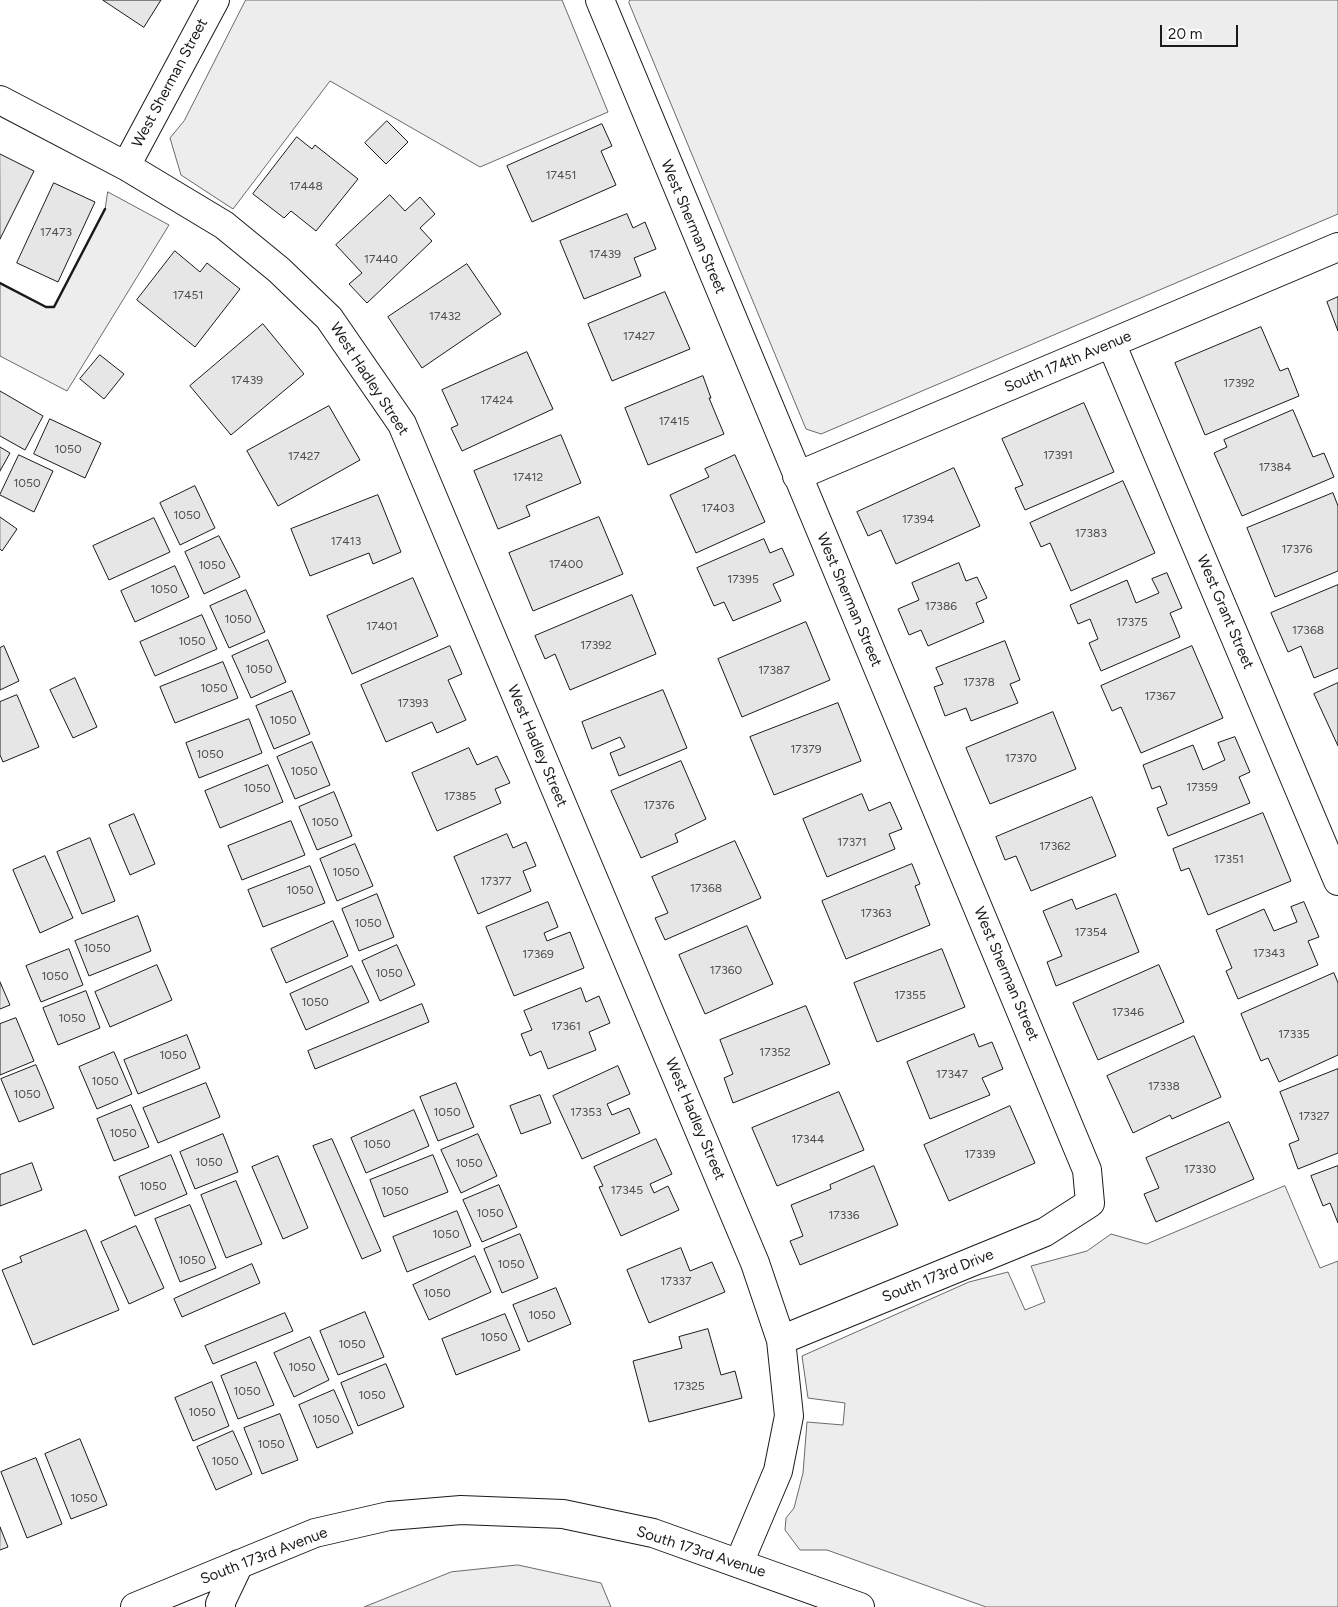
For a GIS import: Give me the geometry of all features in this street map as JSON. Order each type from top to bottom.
[{"type":"street","name":"West Sherman Street","points":[[126,166],[215,0]]},
{"type":"street","name":"West Sherman Street","points":[[600,0],[1087,1170],[1090,1203]]},
{"type":"street","name":"West Hadley Street","points":[[0,100],[126,166],[224,224],[280,270],[329,318],[402,424],[756,1263],[781,1340],[789,1416],[778,1472],[738,1563]]},
{"type":"street","name":"South 174th Avenue","points":[[797,476],[1338,247]]},
{"type":"street","name":"West Grant Street","points":[[1111,343],[1338,881]]},
{"type":"street","name":"South 173rd Drive","points":[[781,1340],[1045,1232],[1090,1203]]},
{"type":"street","name":"South 173rd Avenue","points":[[135,1607],[170,1601],[239,1564],[315,1533],[389,1516],[461,1510],[563,1514],[653,1533],[860,1607]]},
{"type":"street","points":[[221,1607],[220,1604],[239,1564]]},
{"type":"shaded area","points":[[246,0],[562,0],[608,112],[480,167],[330,81],[233,209],[181,175],[170,138],[184,121]]},
{"type":"shaded area","points":[[630,0],[1338,0],[1338,214],[821,434],[806,429],[629,3]]},
{"type":"shaded area","points":[[108,192],[169,225],[67,391],[0,356],[0,283],[46,307],[54,307],[105,209]]},
{"type":"shaded area","points":[[1285,1186],[1320,1268],[1338,1261],[1338,1607],[986,1607],[827,1550],[800,1550],[785,1530],[786,1518],[794,1508],[803,1473],[807,1422],[843,1425],[845,1403],[808,1398],[802,1356],[969,1282],[1008,1272],[1025,1310],[1045,1302],[1031,1266],[1087,1251],[1111,1234],[1146,1244]]},
{"type":"shaded area","points":[[518,1565],[601,1583],[611,1607],[364,1607],[451,1572]]},
{"type":"building","points":[[103,0],[161,0],[144,27]]},
{"type":"building","points":[[387,121],[408,142],[386,164],[365,143]]},
{"type":"building","points":[[602,124],[612,146],[601,151],[616,185],[532,222],[507,166]]},
{"type":"building","points":[[297,137],[312,149],[315,145],[358,179],[316,231],[291,211],[284,218],[253,194]]},
{"type":"building","points":[[0,154],[34,171],[0,239]]},
{"type":"building","points":[[54,183],[95,202],[58,282],[17,263]]},
{"type":"building","points":[[390,195],[405,211],[420,197],[435,214],[420,228],[432,241],[367,303],[349,284],[362,273],[336,245]]},
{"type":"building","points":[[627,214],[633,228],[645,222],[656,249],[634,258],[641,276],[584,299],[560,241]]},
{"type":"building","points":[[175,251],[200,272],[207,263],[240,289],[195,347],[137,300]]},
{"type":"building","points":[[467,264],[501,314],[422,368],[388,317]]},
{"type":"building","points":[[665,292],[690,349],[612,381],[588,324]]},
{"type":"building","points":[[1338,297],[1338,331],[1327,302]]},
{"type":"building","points":[[263,324],[304,374],[231,435],[190,386]]},
{"type":"building","points":[[1261,327],[1280,371],[1288,368],[1299,396],[1205,435],[1175,363]]},
{"type":"building","points":[[527,352],[553,409],[462,451],[451,428],[458,425],[442,390]]},
{"type":"building","points":[[100,355],[124,374],[104,399],[80,379]]},
{"type":"building","points":[[703,376],[711,398],[709,398],[724,434],[648,465],[625,408]]},
{"type":"building","points":[[0,391],[43,416],[25,450],[0,436]]},
{"type":"building","points":[[1084,403],[1114,472],[1025,510],[1015,488],[1023,485],[1002,439]]},
{"type":"building","points":[[329,406],[360,460],[278,506],[247,451]]},
{"type":"building","points":[[1293,410],[1313,457],[1324,453],[1334,477],[1242,516],[1214,453],[1227,447],[1224,440]]},
{"type":"building","points":[[50,419],[101,443],[85,478],[34,454]]},
{"type":"building","points":[[561,435],[581,483],[526,506],[530,516],[498,529],[474,471]]},
{"type":"building","points":[[0,447],[10,453],[0,471]]},
{"type":"building","points":[[19,455],[53,471],[34,512],[0,495]]},
{"type":"building","points":[[735,455],[765,522],[696,553],[670,495],[709,477],[705,469]]},
{"type":"building","points":[[954,468],[980,526],[896,564],[881,530],[868,536],[857,512]]},
{"type":"building","points":[[1123,481],[1155,553],[1071,591],[1050,543],[1041,547],[1030,523]]},
{"type":"building","points":[[195,486],[215,528],[180,545],[160,503]]},
{"type":"building","points":[[1333,493],[1338,506],[1338,571],[1275,597],[1247,528]]},
{"type":"building","points":[[378,495],[401,552],[373,564],[369,553],[310,576],[291,529]]},
{"type":"building","points":[[0,517],[17,529],[2,551],[0,549]]},
{"type":"building","points":[[599,517],[623,574],[533,611],[509,553]]},
{"type":"building","points":[[154,518],[170,552],[109,580],[93,546]]},
{"type":"building","points":[[219,536],[240,577],[204,594],[185,552]]},
{"type":"building","points":[[764,539],[770,553],[782,548],[794,575],[773,584],[781,601],[733,621],[724,602],[714,606],[697,568]]},
{"type":"building","points":[[959,563],[966,581],[977,577],[987,598],[976,603],[984,622],[928,646],[921,630],[909,635],[898,609],[919,600],[912,583]]},
{"type":"building","points":[[175,566],[189,597],[135,622],[121,591]]},
{"type":"building","points":[[1167,573],[1182,608],[1170,613],[1180,637],[1101,671],[1089,643],[1098,639],[1090,619],[1078,624],[1070,605],[1127,580],[1136,603],[1159,593],[1152,579]]},
{"type":"building","points":[[413,578],[438,636],[352,674],[327,616]]},
{"type":"building","points":[[1338,585],[1338,668],[1314,678],[1301,646],[1288,652],[1271,613]]},
{"type":"building","points":[[246,590],[265,632],[229,648],[210,606]]},
{"type":"building","points":[[632,595],[656,654],[570,690],[555,654],[545,659],[535,636]]},
{"type":"building","points":[[202,615],[217,649],[155,676],[140,642]]},
{"type":"building","points":[[806,622],[830,680],[742,717],[718,659]]},
{"type":"building","points":[[268,640],[286,682],[251,698],[232,656]]},
{"type":"building","points":[[1005,641],[1020,680],[1010,684],[1018,703],[971,721],[966,708],[945,716],[934,687],[943,684],[936,668]]},
{"type":"building","points":[[4,646],[19,681],[0,690],[0,648]]},
{"type":"building","points":[[450,646],[462,674],[448,680],[466,720],[437,733],[432,722],[386,742],[361,685]]},
{"type":"building","points":[[1192,646],[1223,718],[1141,753],[1121,707],[1112,711],[1101,686]]},
{"type":"building","points":[[223,662],[238,698],[175,723],[160,687]]},
{"type":"building","points":[[75,678],[97,727],[73,738],[50,690]]},
{"type":"building","points":[[1338,683],[1338,746],[1314,694]]},
{"type":"building","points":[[663,690],[687,748],[619,776],[610,753],[625,747],[620,737],[592,749],[582,722]]},
{"type":"building","points":[[292,691],[310,734],[274,749],[256,706]]},
{"type":"building","points":[[17,695],[39,747],[3,762],[0,755],[0,702]]},
{"type":"building","points":[[838,703],[861,761],[774,795],[750,737]]},
{"type":"building","points":[[1053,712],[1076,769],[990,804],[966,748]]},
{"type":"building","points":[[249,719],[262,753],[199,778],[186,743]]},
{"type":"building","points":[[1235,737],[1250,772],[1239,777],[1250,803],[1168,836],[1157,808],[1167,804],[1160,786],[1152,789],[1143,765],[1193,745],[1203,770],[1225,760],[1218,743]]},
{"type":"building","points":[[312,742],[330,785],[295,799],[277,757]]},
{"type":"building","points":[[469,748],[477,765],[497,756],[510,783],[495,789],[501,803],[437,831],[412,773]]},
{"type":"building","points":[[681,761],[706,819],[675,834],[678,842],[641,858],[611,791]]},
{"type":"building","points":[[268,765],[283,802],[220,828],[205,791]]},
{"type":"building","points":[[334,792],[352,836],[317,850],[299,807]]},
{"type":"building","points":[[862,794],[869,811],[890,802],[902,829],[889,834],[895,849],[827,877],[803,819]]},
{"type":"building","points":[[1092,797],[1116,856],[1031,891],[1016,856],[1005,860],[996,837]]},
{"type":"building","points":[[1263,813],[1291,881],[1208,915],[1189,868],[1181,871],[1173,849]]},
{"type":"building","points":[[134,814],[155,864],[130,875],[109,825]]},
{"type":"building","points":[[291,821],[305,855],[242,880],[228,846]]},
{"type":"building","points":[[507,834],[513,848],[526,842],[536,866],[523,871],[531,891],[478,914],[454,857]]},
{"type":"building","points":[[90,838],[115,901],[82,914],[57,852]]},
{"type":"building","points":[[735,841],[761,898],[665,940],[655,918],[668,913],[652,877]]},
{"type":"building","points":[[355,844],[373,886],[337,901],[320,859]]},
{"type":"building","points":[[45,856],[73,918],[40,933],[13,870]]},
{"type":"building","points":[[912,864],[920,884],[915,886],[930,925],[846,959],[822,901]]},
{"type":"building","points":[[310,866],[325,903],[263,927],[248,890]]},
{"type":"building","points":[[377,894],[394,937],[359,951],[342,909]]},
{"type":"building","points":[[1116,894],[1139,952],[1056,986],[1047,962],[1062,956],[1043,911],[1072,899],[1076,909]]},
{"type":"building","points":[[548,902],[558,927],[544,933],[547,941],[570,932],[584,968],[514,996],[486,927]]},
{"type":"building","points":[[1304,902],[1319,937],[1308,941],[1318,965],[1238,999],[1226,971],[1232,968],[1216,930],[1264,909],[1274,931],[1297,922],[1291,907]]},
{"type":"building","points":[[138,916],[151,951],[89,976],[75,941]]},
{"type":"building","points":[[333,921],[348,956],[286,983],[271,949]]},
{"type":"building","points":[[747,926],[773,984],[705,1014],[679,955]]},
{"type":"building","points":[[397,945],[415,985],[380,1001],[362,961]]},
{"type":"building","points":[[69,949],[83,985],[41,1002],[26,966]]},
{"type":"building","points":[[942,949],[965,1007],[877,1042],[854,983]]},
{"type":"building","points":[[157,965],[172,1000],[110,1027],[95,992]]},
{"type":"building","points":[[1159,965],[1184,1022],[1098,1060],[1073,1003]]},
{"type":"building","points":[[352,966],[369,1002],[306,1030],[290,994]]},
{"type":"building","points":[[1334,973],[1338,983],[1338,1055],[1279,1082],[1268,1058],[1261,1061],[1241,1014]]},
{"type":"building","points":[[0,982],[10,1005],[0,1009]]},
{"type":"building","points":[[581,988],[586,1002],[599,996],[610,1023],[589,1032],[596,1050],[548,1069],[541,1051],[530,1056],[521,1034],[532,1030],[524,1011]]},
{"type":"building","points":[[86,991],[100,1028],[58,1045],[43,1008]]},
{"type":"building","points":[[422,1004],[429,1022],[315,1069],[308,1051]]},
{"type":"building","points":[[806,1006],[830,1064],[733,1103],[724,1078],[733,1074],[720,1040]]},
{"type":"building","points":[[16,1018],[34,1061],[0,1075],[0,1024]]},
{"type":"building","points":[[974,1034],[979,1047],[992,1042],[1003,1069],[982,1078],[990,1095],[930,1119],[907,1062]]},
{"type":"building","points":[[187,1035],[200,1068],[138,1094],[124,1060]]},
{"type":"building","points":[[1194,1036],[1221,1097],[1172,1119],[1170,1115],[1133,1133],[1107,1076]]},
{"type":"building","points":[[114,1052],[132,1094],[97,1109],[79,1067]]},
{"type":"building","points":[[36,1065],[54,1108],[19,1122],[1,1079]]},
{"type":"building","points":[[618,1066],[630,1094],[607,1104],[612,1115],[629,1108],[640,1133],[582,1159],[553,1096]]},
{"type":"building","points":[[1338,1069],[1338,1153],[1298,1169],[1289,1144],[1299,1140],[1280,1092]]},
{"type":"building","points":[[206,1083],[220,1117],[158,1143],[143,1108]]},
{"type":"building","points":[[456,1083],[474,1127],[438,1141],[420,1097]]},
{"type":"building","points":[[839,1092],[864,1150],[777,1186],[752,1128]]},
{"type":"building","points":[[540,1095],[551,1123],[521,1134],[510,1106]]},
{"type":"building","points":[[131,1105],[149,1147],[114,1161],[97,1119]]},
{"type":"building","points":[[1010,1106],[1035,1163],[949,1201],[924,1145]]},
{"type":"building","points":[[414,1110],[429,1146],[366,1173],[351,1138]]},
{"type":"building","points":[[1229,1122],[1254,1179],[1156,1222],[1144,1194],[1159,1188],[1146,1158]]},
{"type":"building","points":[[223,1134],[238,1172],[195,1189],[180,1152]]},
{"type":"building","points":[[478,1134],[497,1176],[461,1193],[441,1150]]},
{"type":"building","points":[[332,1139],[381,1251],[362,1259],[313,1146]]},
{"type":"building","points":[[656,1139],[672,1174],[650,1184],[654,1193],[668,1186],[679,1210],[621,1236],[599,1187],[603,1186],[594,1167]]},
{"type":"building","points":[[171,1155],[187,1194],[135,1216],[119,1177]]},
{"type":"building","points":[[433,1155],[448,1192],[384,1217],[370,1180]]},
{"type":"building","points":[[278,1156],[308,1228],[283,1239],[252,1167]]},
{"type":"building","points":[[32,1163],[42,1190],[0,1206],[0,1175]]},
{"type":"building","points":[[874,1166],[898,1225],[800,1265],[790,1241],[803,1236],[791,1205],[831,1189],[830,1185]]},
{"type":"building","points":[[1338,1166],[1338,1223],[1330,1203],[1323,1206],[1311,1176]]},
{"type":"building","points":[[236,1181],[262,1244],[226,1258],[201,1195]]},
{"type":"building","points":[[499,1185],[517,1227],[482,1242],[463,1200]]},
{"type":"building","points":[[190,1205],[216,1268],[180,1282],[155,1219]]},
{"type":"building","points":[[457,1211],[471,1246],[407,1272],[393,1237]]},
{"type":"building","points":[[136,1226],[164,1288],[129,1304],[101,1242]]},
{"type":"building","points":[[86,1230],[119,1310],[33,1345],[2,1270],[22,1262],[20,1257]]},
{"type":"building","points":[[520,1234],[538,1278],[502,1293],[484,1249]]},
{"type":"building","points":[[681,1248],[690,1271],[712,1262],[725,1292],[649,1323],[627,1270]]},
{"type":"building","points":[[475,1256],[491,1292],[429,1320],[413,1285]]},
{"type":"building","points":[[252,1264],[260,1283],[182,1317],[174,1299]]},
{"type":"building","points":[[556,1288],[571,1324],[528,1342],[513,1305]]},
{"type":"building","points":[[365,1312],[384,1357],[338,1375],[320,1331]]},
{"type":"building","points":[[285,1313],[293,1331],[213,1364],[205,1346]]},
{"type":"building","points":[[505,1314],[520,1350],[456,1375],[442,1339]]},
{"type":"building","points":[[708,1329],[721,1375],[735,1371],[742,1398],[649,1422],[633,1361],[682,1348],[679,1337]]},
{"type":"building","points":[[310,1337],[329,1380],[294,1397],[274,1353]]},
{"type":"building","points":[[256,1362],[274,1405],[238,1419],[221,1376]]},
{"type":"building","points":[[386,1364],[404,1407],[358,1426],[341,1383]]},
{"type":"building","points":[[212,1382],[229,1426],[193,1441],[175,1398]]},
{"type":"building","points":[[334,1390],[353,1433],[317,1448],[299,1405]]},
{"type":"building","points":[[280,1414],[298,1460],[262,1474],[244,1428]]},
{"type":"building","points":[[233,1431],[252,1474],[216,1490],[197,1447]]},
{"type":"building","points":[[80,1439],[107,1505],[71,1519],[45,1454]]},
{"type":"building","points":[[36,1458],[62,1524],[27,1538],[1,1472]]},
{"type":"building","points":[[0,1527],[8,1547],[0,1550]]},
{"type":"wall","points":[[0,283],[46,307],[54,307],[105,209]]}]
